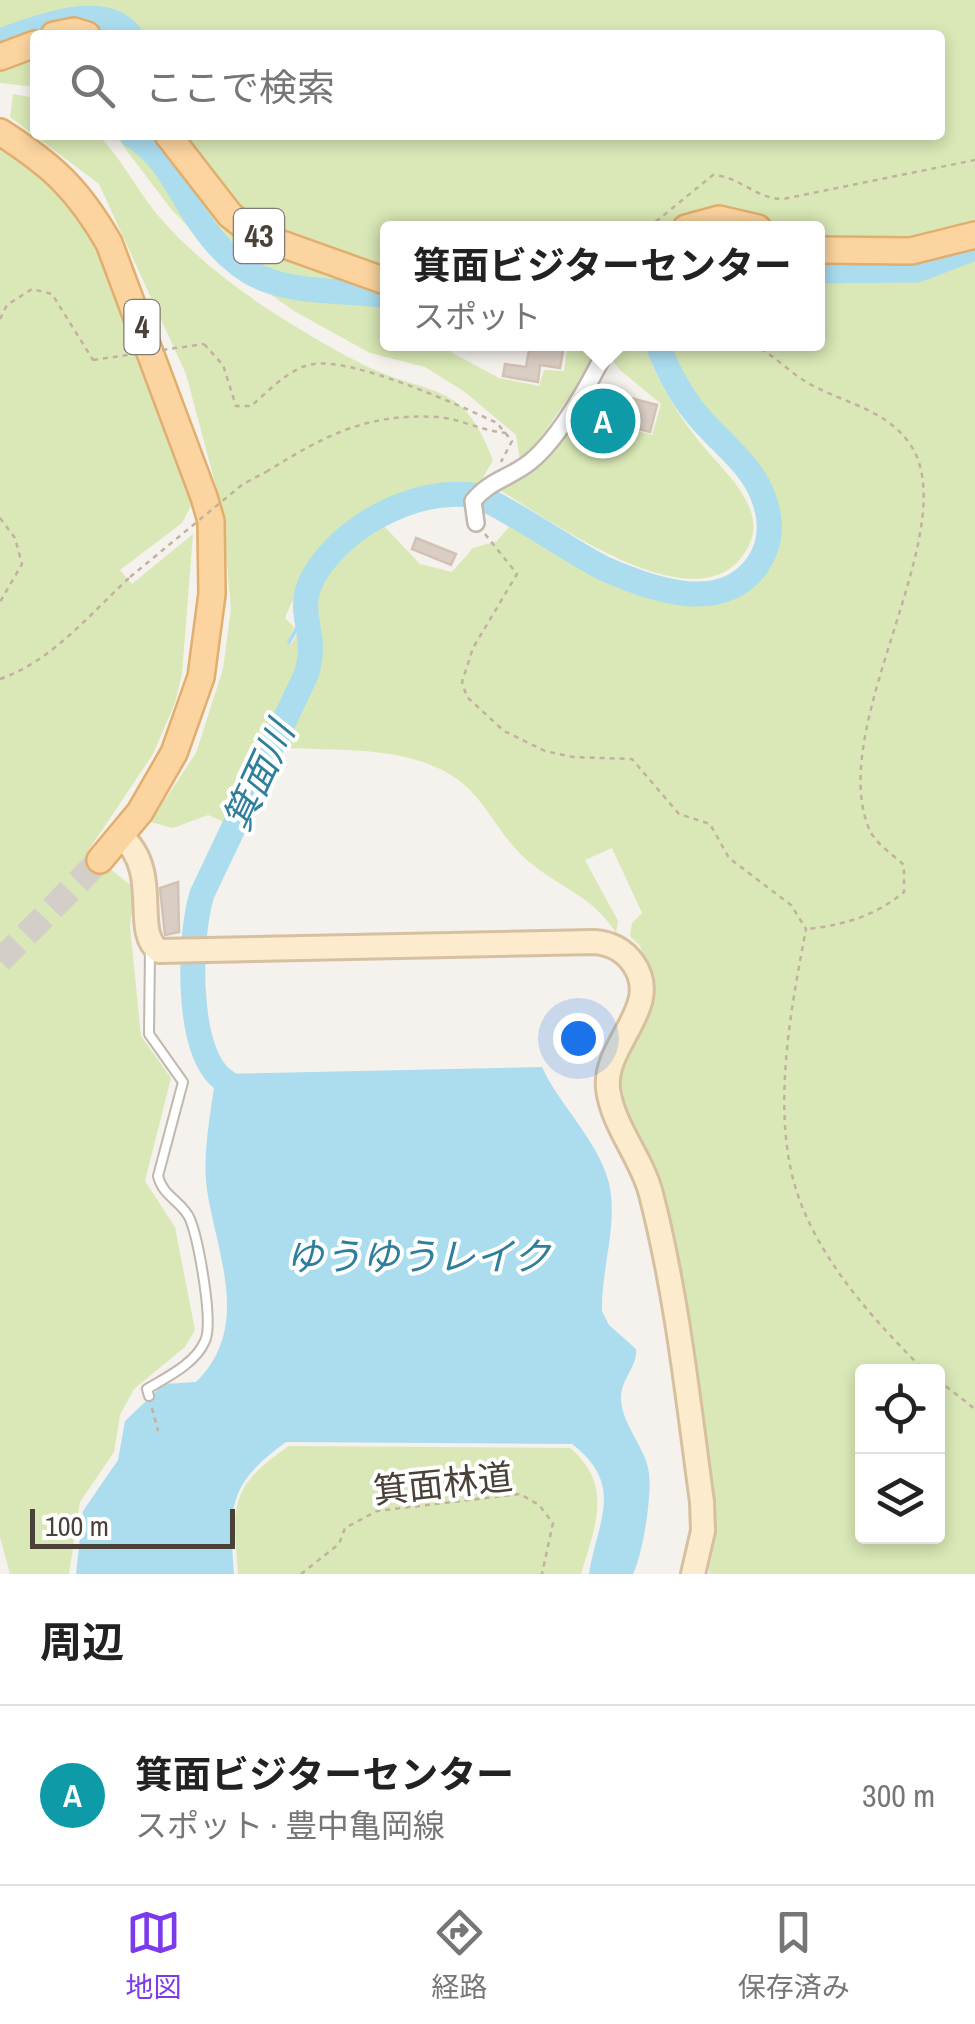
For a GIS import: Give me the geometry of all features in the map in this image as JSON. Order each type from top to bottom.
[{"type":"main road","points":[[0,57],[30,46]]},
{"type":"main road","name":"4","points":[[0,132],[47,162],[85,201],[109,243],[211,521],[208,642],[200,677],[174,753],[124,832],[100,860]]},
{"type":"main road","name":"43","points":[[172,140],[230,214],[254,234],[380,279]]},
{"type":"main road","points":[[825,250],[911,250],[975,234]]},
{"type":"street","points":[[476,524],[473,501],[484,487],[526,465],[542,450],[605,351]]},
{"type":"street","points":[[124,832],[143,866],[148,935],[152,946],[164,952],[594,942],[622,952],[638,971],[642,998],[610,1059],[608,1088],[615,1114],[650,1189],[671,1301],[702,1502],[702,1531],[694,1574]]},
{"type":"lane","points":[[149,1396],[147,1390],[183,1366],[208,1333],[190,1220],[164,1192],[158,1176],[184,1086],[181,1074],[158,1052],[149,1034],[147,952],[152,946]]},
{"type":"path","points":[[657,221],[713,175],[732,179],[764,196],[783,199],[975,160]]},
{"type":"path","points":[[0,319],[7,305],[32,290],[52,294],[93,360],[204,344],[223,365],[236,406],[251,406],[288,375],[312,364],[365,372],[463,407],[507,433],[511,445],[484,487]]},
{"type":"path","points":[[762,351],[806,382],[884,418],[910,442],[922,497],[908,586],[866,719],[861,800],[872,835],[904,865],[904,892],[884,908],[842,925],[806,929]]},
{"type":"path","points":[[0,679],[23,671],[73,633],[130,577],[242,484],[330,433],[362,422],[441,417],[507,433]]},
{"type":"path","points":[[0,518],[15,538],[22,564],[0,602]]},
{"type":"path","points":[[476,524],[518,574],[462,682],[476,707],[504,731],[545,751],[573,758],[632,759],[680,814],[710,824],[729,858],[791,905],[806,929],[788,1039],[785,1097],[794,1184],[810,1223],[846,1279],[879,1326],[918,1364]]},
{"type":"path","points":[[945,1385],[975,1409]]},
{"type":"path","points":[[149,1396],[158,1431]]},
{"type":"path","name":"箕面林道","points":[[301,1574],[340,1544],[345,1528],[358,1518],[397,1508],[520,1494],[539,1505],[553,1523],[542,1574]]},
{"type":"green space","points":[[0,0],[975,0],[975,226],[909,243],[825,241],[825,221],[763,221],[752,217],[709,221],[380,221],[380,269],[258,225],[236,209],[188,140],[945,140],[945,30],[101,30],[66,21],[30,30],[0,46]]},
{"type":"green space","points":[[30,63],[30,86],[0,83],[0,66]]},
{"type":"green space","points":[[13,94],[30,97],[30,132],[10,117]]},
{"type":"green space","points":[[41,140],[102,140],[153,210],[207,264],[258,303],[311,336],[389,376],[443,394],[457,403],[482,434],[493,460],[476,490],[411,495],[383,505],[358,520],[316,562],[285,618],[294,627],[287,641],[291,644],[299,631],[302,652],[292,687],[224,822],[208,815],[173,828],[150,822],[196,753],[223,669],[231,609],[222,509],[186,374],[99,184]]},
{"type":"green space","points":[[119,140],[163,140],[219,215],[380,288],[380,351],[451,351],[499,378],[539,386],[544,370],[564,371],[567,351],[600,351],[539,440],[520,460],[516,435],[465,392],[425,367],[370,353],[294,311],[217,256],[171,209]]},
{"type":"green space","points":[[0,144],[55,189],[91,240],[194,500],[182,523],[120,570],[132,584],[193,534],[182,674],[175,703],[153,754],[88,851],[134,888],[130,926],[141,1036],[171,1078],[145,1181],[175,1227],[195,1330],[185,1347],[134,1389],[120,1415],[114,1452],[80,1502],[69,1574],[10,1574],[0,1537]]},
{"type":"green space","points":[[975,255],[975,1574],[709,1574],[701,1429],[615,1089],[644,959],[640,946],[630,936],[632,923],[642,913],[612,848],[585,860],[618,921],[616,933],[597,910],[519,853],[477,798],[450,774],[429,764],[380,753],[282,748],[316,672],[319,647],[313,606],[320,581],[337,557],[382,524],[420,564],[452,572],[473,548],[497,541],[521,513],[602,560],[666,585],[697,589],[724,583],[747,565],[761,538],[759,508],[688,414],[654,351],[825,351],[825,258]]},
{"type":"green space","points":[[647,351],[679,414],[733,480],[750,509],[751,541],[741,558],[718,575],[688,579],[618,559],[496,488],[563,429],[614,446],[622,427],[652,435],[661,404],[620,370],[608,354]]},
{"type":"green space","points":[[289,1446],[570,1448],[584,1462],[597,1492],[595,1523],[581,1574],[238,1574],[235,1531],[239,1500],[255,1474]]},
{"type":"water","name":"ゆうゆうレイク","points":[[542,1067],[599,1156],[610,1188],[612,1218],[602,1311],[609,1325],[636,1349],[621,1400],[649,1473],[646,1524],[633,1574],[589,1574],[604,1505],[603,1490],[589,1459],[572,1444],[286,1442],[253,1471],[236,1498],[232,1531],[234,1574],[76,1574],[83,1511],[118,1460],[125,1421],[164,1384],[196,1382],[213,1361],[223,1338],[226,1290],[206,1176],[216,1074]]},
{"type":"building","points":[[529,351],[563,351],[560,368],[540,365],[538,382],[503,376],[505,364],[526,367]]},
{"type":"building","points":[[608,392],[657,405],[650,432],[618,423],[613,442],[585,434],[595,397],[606,400]]},
{"type":"building","points":[[416,538],[456,554],[451,565],[412,549]]},
{"type":"building","points":[[178,882],[179,932],[165,935],[160,888]]},
{"type":"waterway","points":[[34,30],[86,18],[103,19],[124,30]]},
{"type":"waterway","points":[[0,41],[30,31]]},
{"type":"waterway","points":[[139,140],[161,161],[215,242],[235,262],[278,284],[380,295]]},
{"type":"waterway","name":"箕面川","points":[[825,271],[917,270],[975,248]]},
{"type":"waterway","name":"箕面川","points":[[244,1094],[218,1075],[200,1039],[193,988],[198,912],[202,894],[306,675],[310,657],[306,603],[315,574],[343,541],[375,518],[413,501],[453,494],[483,498],[605,569],[643,584],[685,594],[706,594],[743,580],[763,556],[768,540],[767,507],[744,465],[685,399],[660,351]]},
{"type":"waterway","points":[[289,642],[303,617]]},
{"type":"tunnel","points":[[0,961],[100,860]]},
{"type":"place","name":"箕面ビジターセンター","points":[[603,421]]}]
